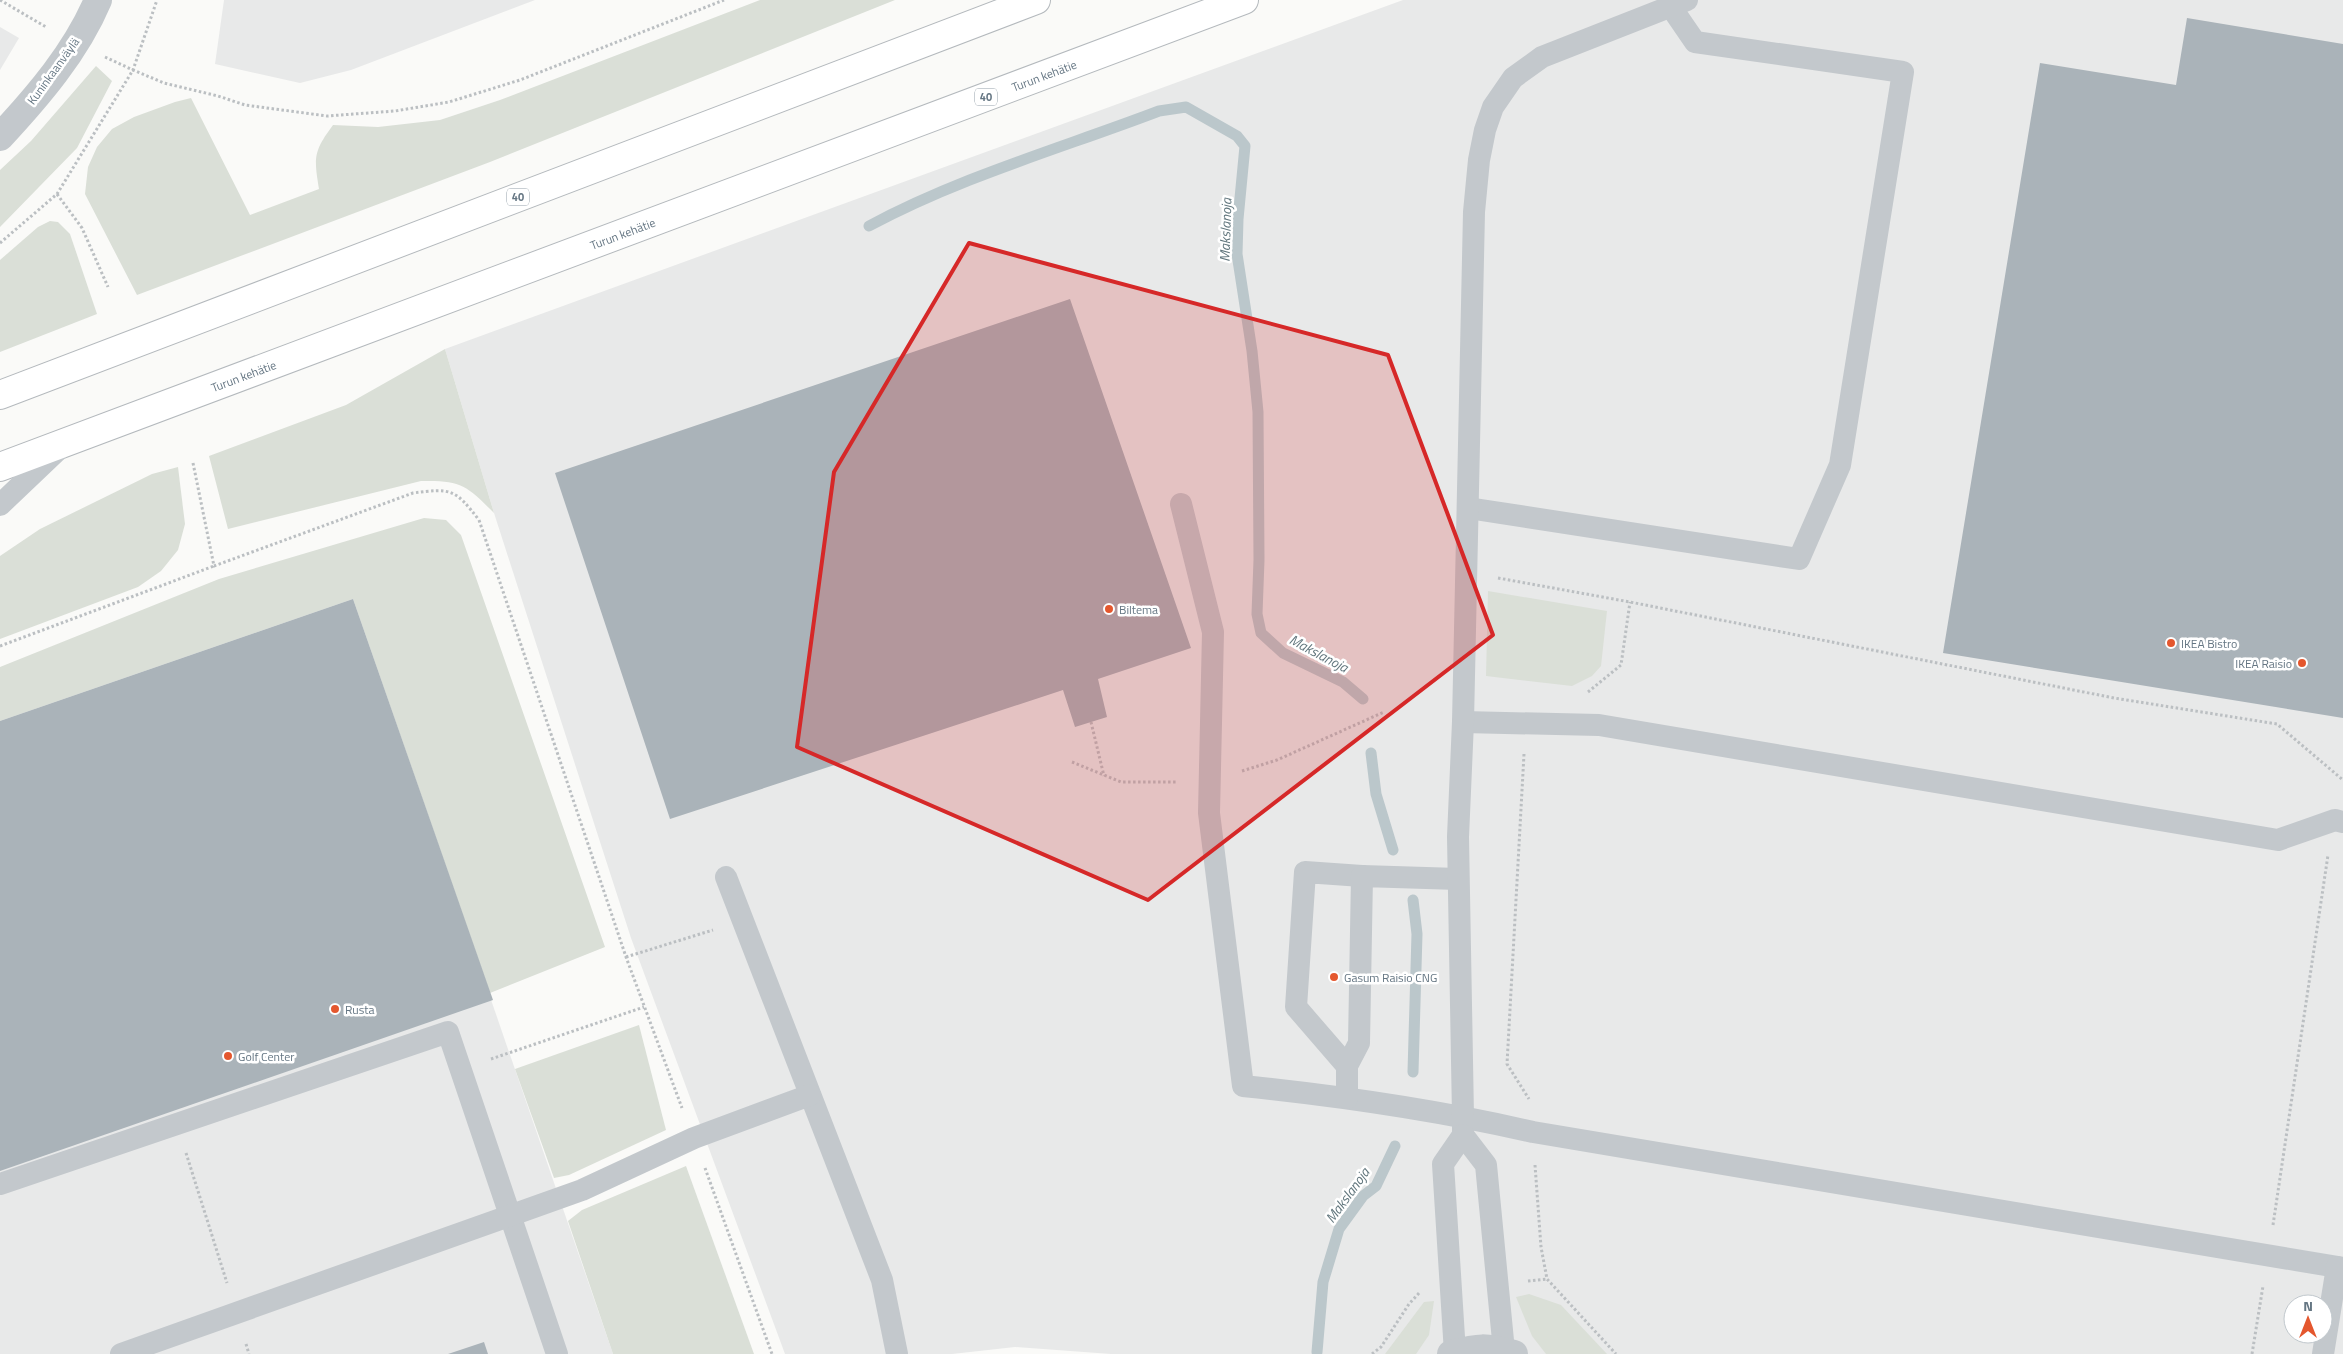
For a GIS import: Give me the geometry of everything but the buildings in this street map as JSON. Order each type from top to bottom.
[{"type":"highway","name":"40","points":[[0,395],[1036,0]]},
{"type":"highway","name":"Turun kehätie","points":[[0,467],[1244,0]]},
{"type":"street","name":"Kuninkaanväylä","points":[[0,136],[34,100],[69,52],[98,0]]},
{"type":"street","points":[[1453,1354],[1469,1348],[1493,1348],[1509,1353]]},
{"type":"lane","points":[[1453,1354],[1443,1164],[1463,1126],[1458,879],[1474,212],[1478,160],[1484,130],[1493,107],[1513,78],[1542,58],[1679,3],[1694,42],[1903,72],[1840,465],[1799,559],[1468,508]]},
{"type":"lane","points":[[0,505],[67,441]]},
{"type":"lane","points":[[1181,504],[1213,632],[1210,813],[1243,1086],[1347,1098],[1463,1126],[1532,1132],[2340,1267],[2323,1354]]},
{"type":"lane","points":[[1463,722],[1599,725],[2278,840],[2335,820],[2343,822]]},
{"type":"lane","points":[[1347,1066],[1296,1007],[1305,872],[1458,879]]},
{"type":"lane","points":[[1347,1098],[1347,1066],[1359,1043],[1362,876]]},
{"type":"lane","points":[[726,878],[882,1280],[897,1354]]},
{"type":"lane","points":[[0,1184],[448,1032],[558,1354]]},
{"type":"lane","points":[[122,1354],[511,1217],[582,1190],[694,1138],[810,1095]]},
{"type":"lane","points":[[1463,1126],[1486,1165],[1509,1353]]},
{"type":"path","points":[[0,243],[57,194],[133,70],[157,0]]},
{"type":"path","points":[[133,70],[164,83],[218,96],[245,106],[327,116],[395,111],[449,102],[520,80],[724,0]]},
{"type":"path","points":[[57,194],[82,228],[108,287]]},
{"type":"path","points":[[193,463],[214,566]]},
{"type":"path","points":[[0,646],[413,493],[440,490],[461,497],[479,520],[626,958],[694,1138],[772,1354]]},
{"type":"path","points":[[1497,578],[1630,602],[2114,698],[2278,724],[2343,780]]},
{"type":"path","points":[[1581,698],[1621,665],[1630,602]]},
{"type":"path","points":[[1091,722],[1104,776]]},
{"type":"path","points":[[1526,722],[1507,1064],[1529,1100],[1541,1247],[1547,1280],[1616,1354]]},
{"type":"path","points":[[2252,1354],[2329,847]]},
{"type":"path","points":[[626,958],[742,921]]},
{"type":"path","points":[[177,1124],[249,1354]]},
{"type":"highlighted area","points":[[969,243],[1388,355],[1493,635],[1148,900],[797,747],[834,472]]},
{"type":"shaded area","points":[[224,0],[535,0],[351,70],[300,83],[215,64]]},
{"type":"shaded area","points":[[760,0],[895,0],[490,162],[137,295],[85,194],[88,167],[97,147],[112,129],[134,117],[191,98],[250,215],[319,189],[316,170],[318,149],[333,125],[378,127],[440,120],[500,100]]},
{"type":"shaded area","points":[[1403,0],[2343,0],[2343,1354],[1111,1354],[1015,1347],[952,1354],[785,1354],[631,938],[494,513],[445,349]]},
{"type":"shaded area","points":[[0,27],[19,38],[0,70]]},
{"type":"shaded area","points":[[96,66],[112,81],[77,148],[0,227],[0,170],[31,141]]},
{"type":"shaded area","points":[[50,221],[58,222],[70,234],[97,314],[0,352],[0,260],[38,227]]},
{"type":"shaded area","points":[[445,349],[494,513],[477,496],[462,486],[454,483],[421,481],[228,529],[209,456],[346,405]]},
{"type":"shaded area","points":[[178,467],[185,524],[178,550],[161,571],[138,587],[0,639],[0,556],[40,529],[152,474]]},
{"type":"shaded area","points":[[424,518],[446,520],[461,535],[605,947],[490,993],[353,599],[0,721],[0,667],[219,579]]},
{"type":"shaded area","points":[[1488,591],[1607,611],[1601,666],[1592,676],[1572,686],[1486,676]]},
{"type":"shaded area","points":[[353,599],[613,1354],[0,1354],[0,721]]},
{"type":"shaded area","points":[[639,1025],[666,1130],[569,1175],[554,1178],[515,1069]]},
{"type":"shaded area","points":[[686,1166],[754,1354],[613,1354],[568,1221],[582,1210]]},
{"type":"shaded area","points":[[1529,1294],[1561,1305],[1607,1354],[1546,1354],[1532,1336],[1516,1297]]},
{"type":"shaded area","points":[[1434,1301],[1429,1335],[1416,1354],[1385,1354],[1424,1302]]},
{"type":"waterway","name":"Makslanoja","points":[[869,226],[975,178],[1159,111],[1186,107],[1237,136],[1245,146],[1238,219],[1237,254],[1252,351],[1258,412],[1259,560],[1257,614],[1261,633],[1283,653],[1343,682],[1363,699]]},
{"type":"waterway","name":"Makslanoja","points":[[1371,753],[1376,794],[1393,850]]},
{"type":"waterway","name":"Makslanoja","points":[[1413,900],[1417,934],[1413,1072]]},
{"type":"waterway","name":"Makslanoja","points":[[1317,1352],[1323,1282],[1339,1229],[1363,1196],[1376,1186],[1395,1146]]},
{"type":"place","name":"Biltema","points":[[1109,609]]},
{"type":"place","name":"IKEA Bistro","points":[[2171,643]]},
{"type":"place","name":"IKEA Raisio","points":[[2302,663]]},
{"type":"place","name":"Gasum Raisio CNG","points":[[1334,977]]},
{"type":"place","name":"Rusta","points":[[335,1009]]},
{"type":"place","name":"Golf Center","points":[[228,1056]]}]
